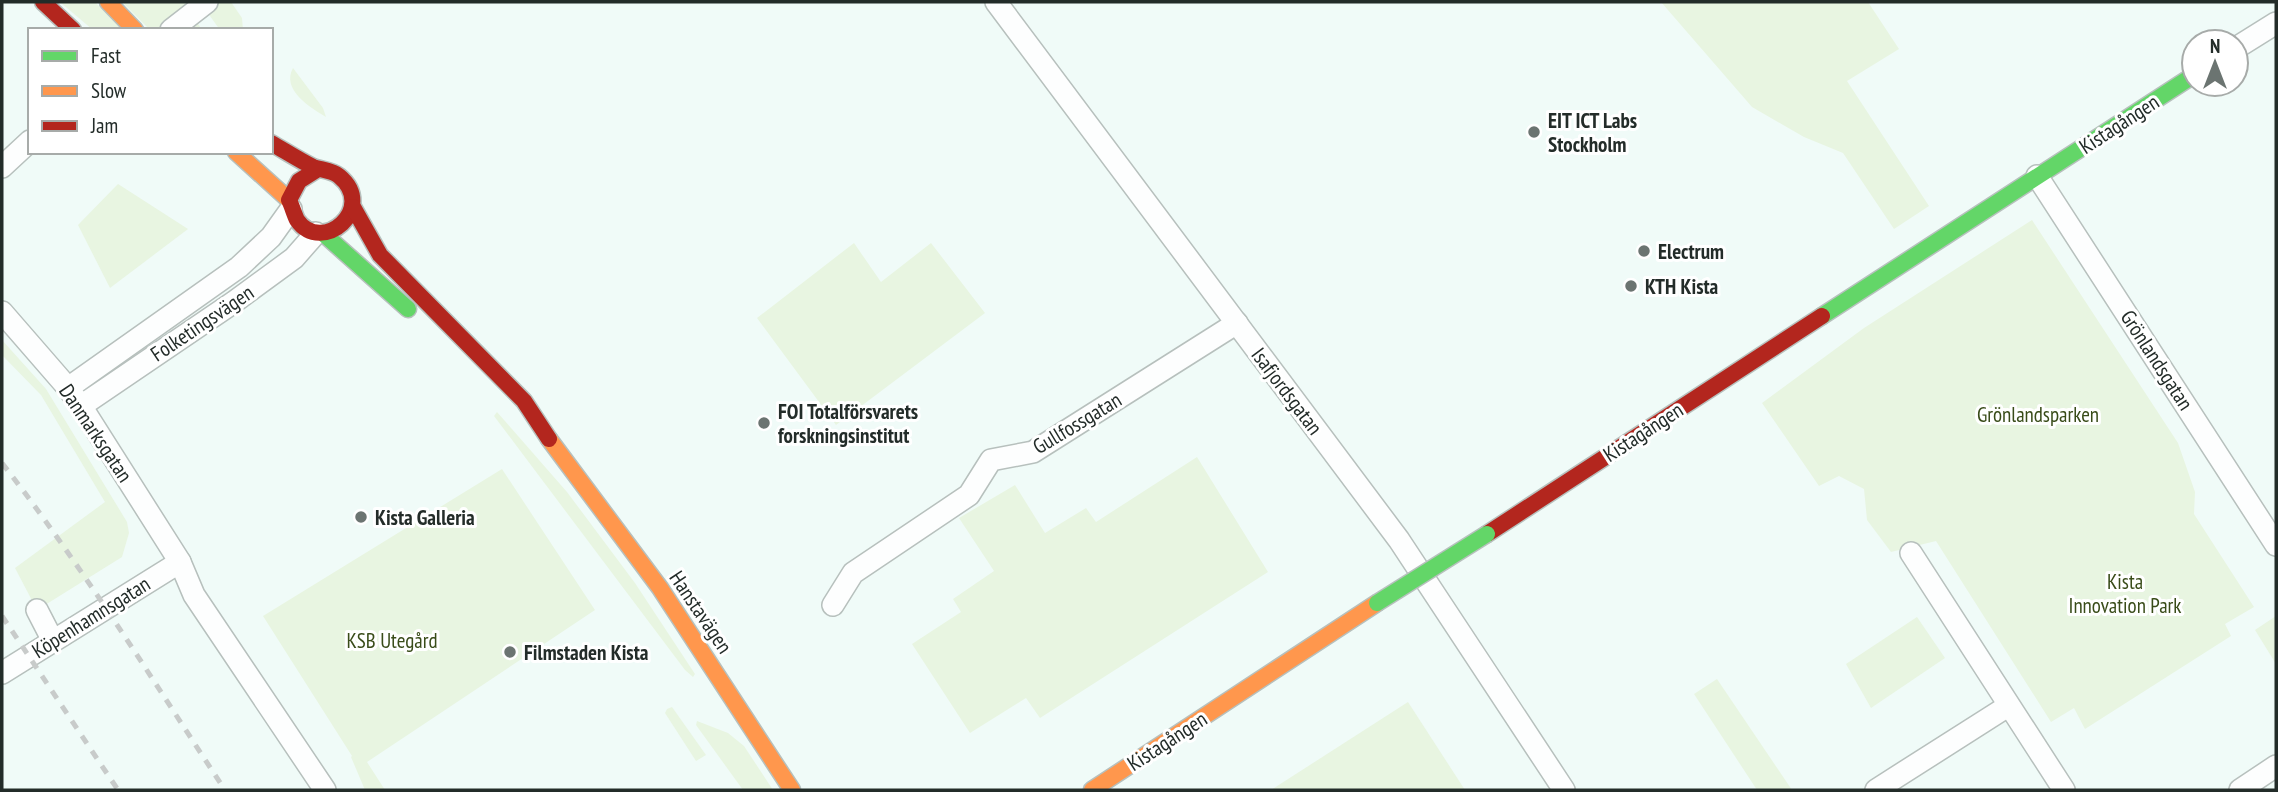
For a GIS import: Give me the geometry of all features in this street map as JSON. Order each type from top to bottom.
[{"type":"main road","points":[[43,2],[71,28]]},
{"type":"main road","points":[[108,2],[133,28]]},
{"type":"main road","name":"Kistagången","points":[[1092,790],[2180,84]]},
{"type":"main road","name":"Hanstavägen","points":[[273,144],[318,169],[328,170],[348,185],[353,207],[380,255],[524,401],[566,463],[660,588],[792,790]]},
{"type":"main road","points":[[238,154],[290,204],[299,224],[321,234],[422,321]]},
{"type":"main road","points":[[290,204],[297,181],[318,169]]},
{"type":"main road","points":[[321,234],[335,230],[343,224],[353,207]]},
{"type":"main road","name":"Hanstavägen","points":[[522,425],[539,444],[566,463]]},
{"type":"street","points":[[174,28],[207,2]]},
{"type":"street","name":"Isafjordsgatan","points":[[996,2],[1399,541],[1563,790]]},
{"type":"street","points":[[2250,39],[2276,23]]},
{"type":"street","points":[[2,167],[25,145]]},
{"type":"street","name":"Grönlandsgatan","points":[[2037,176],[2276,545]]},
{"type":"street","name":"Folketingsvägen","points":[[68,388],[239,267],[271,237],[290,204]]},
{"type":"street","name":"Folketingsvägen","points":[[81,406],[234,302],[294,258],[321,234]]},
{"type":"street","name":"Danmarksgatan","points":[[2,312],[81,406],[180,562],[194,595],[325,790]]},
{"type":"street","name":"Gullfossgatan","points":[[833,605],[853,573],[969,495],[991,460],[1033,452],[1237,323]]},
{"type":"street","points":[[1911,554],[2064,790]]},
{"type":"street","name":"Danmarksgatan","points":[[180,562],[204,588],[339,790]]},
{"type":"street","name":"Köpenhamnsgatan","points":[[2,673],[180,562]]},
{"type":"street","points":[[37,610],[53,640]]},
{"type":"street","points":[[1876,790],[2008,706]]},
{"type":"street","points":[[2240,790],[2276,766]]},
{"type":"green space","points":[[60,2],[95,2],[120,28],[91,28]]},
{"type":"green space","points":[[122,2],[184,2],[201,28],[148,28]]},
{"type":"green space","points":[[200,2],[231,2],[242,18],[243,28],[219,28]]},
{"type":"green space","points":[[1661,2],[1868,2],[1899,49],[1847,81],[1929,206],[1894,229],[1843,153],[1804,137],[1752,107]]},
{"type":"green space","points":[[293,68],[323,108],[326,117],[305,103],[294,91],[290,76]]},
{"type":"green space","points":[[118,184],[188,229],[110,288],[78,225]]},
{"type":"green space","points":[[2032,220],[2178,443],[2195,492],[2194,514],[2254,607],[2225,624],[2231,636],[2085,729],[2074,708],[2051,722],[1936,541],[1891,552],[1867,520],[1864,489],[1839,476],[1819,486],[1762,403],[1864,328]]},
{"type":"green space","points":[[854,243],[881,282],[931,243],[985,313],[836,425],[757,318]]},
{"type":"green space","points":[[2,340],[46,389],[127,522],[129,533],[122,557],[37,610],[15,568],[105,502],[41,395],[2,355]]},
{"type":"green space","points":[[497,412],[567,492],[635,583],[695,674],[693,677],[685,670],[494,416]]},
{"type":"green space","points":[[1197,457],[1268,572],[1040,718],[1026,698],[970,733],[912,644],[961,612],[953,599],[994,571],[959,518],[1015,485],[1045,533],[1086,508],[1096,522]]},
{"type":"green space","name":"KSB Utegård","points":[[502,469],[595,610],[367,762],[385,790],[365,790],[352,756],[263,616]]},
{"type":"green space","points":[[2276,616],[2276,664],[2255,630]]},
{"type":"green space","points":[[1917,617],[1945,658],[1871,708],[1846,664]]},
{"type":"green space","points":[[1717,679],[1792,790],[1757,790],[1694,694]]},
{"type":"green space","points":[[1408,702],[1465,790],[1271,790],[1285,781]]},
{"type":"green space","points":[[672,707],[706,755],[696,761],[665,713]]},
{"type":"green space","points":[[697,721],[728,733],[744,746],[773,790],[743,790],[696,725]]},
{"type":"railway","points":[[2,463],[89,583],[225,790]]},
{"type":"railway","points":[[2,616],[118,790]]},
{"type":"traffic: fast","points":[[1822,316],[2180,84]]},
{"type":"traffic: fast","points":[[325,235],[408,309]]},
{"type":"traffic: fast","points":[[1377,603],[1487,534]]},
{"type":"traffic: slow","points":[[108,2],[133,28]]},
{"type":"traffic: slow","points":[[238,154],[289,200]]},
{"type":"traffic: slow","points":[[549,439],[660,588],[792,790]]},
{"type":"traffic: slow","points":[[1092,790],[1377,603]]},
{"type":"traffic: jam","points":[[43,2],[71,28]]},
{"type":"traffic: jam","points":[[273,144],[313,167],[336,174],[349,189],[352,201],[342,224],[320,233],[308,230],[297,220],[289,200],[299,181],[318,169]]},
{"type":"traffic: jam","points":[[353,207],[380,255],[524,401],[549,439]]},
{"type":"traffic: jam","points":[[1487,534],[1822,316]]},
{"type":"place","name":"EIT ICT Labs Stockholm","points":[[1534,132]]},
{"type":"place","name":"Electrum","points":[[1644,251]]},
{"type":"place","name":"KTH Kista","points":[[1631,286]]},
{"type":"place","name":"FOI Totalförsvarets forskningsinstitut","points":[[764,423]]},
{"type":"place","name":"Kista Galleria","points":[[361,517]]},
{"type":"place","name":"Filmstaden Kista","points":[[510,652]]},
{"type":"park label","name":"Grönlandsparken","points":[[2038,414]]},
{"type":"park label","name":"Kista Innovation Park","points":[[2125,593]]}]
